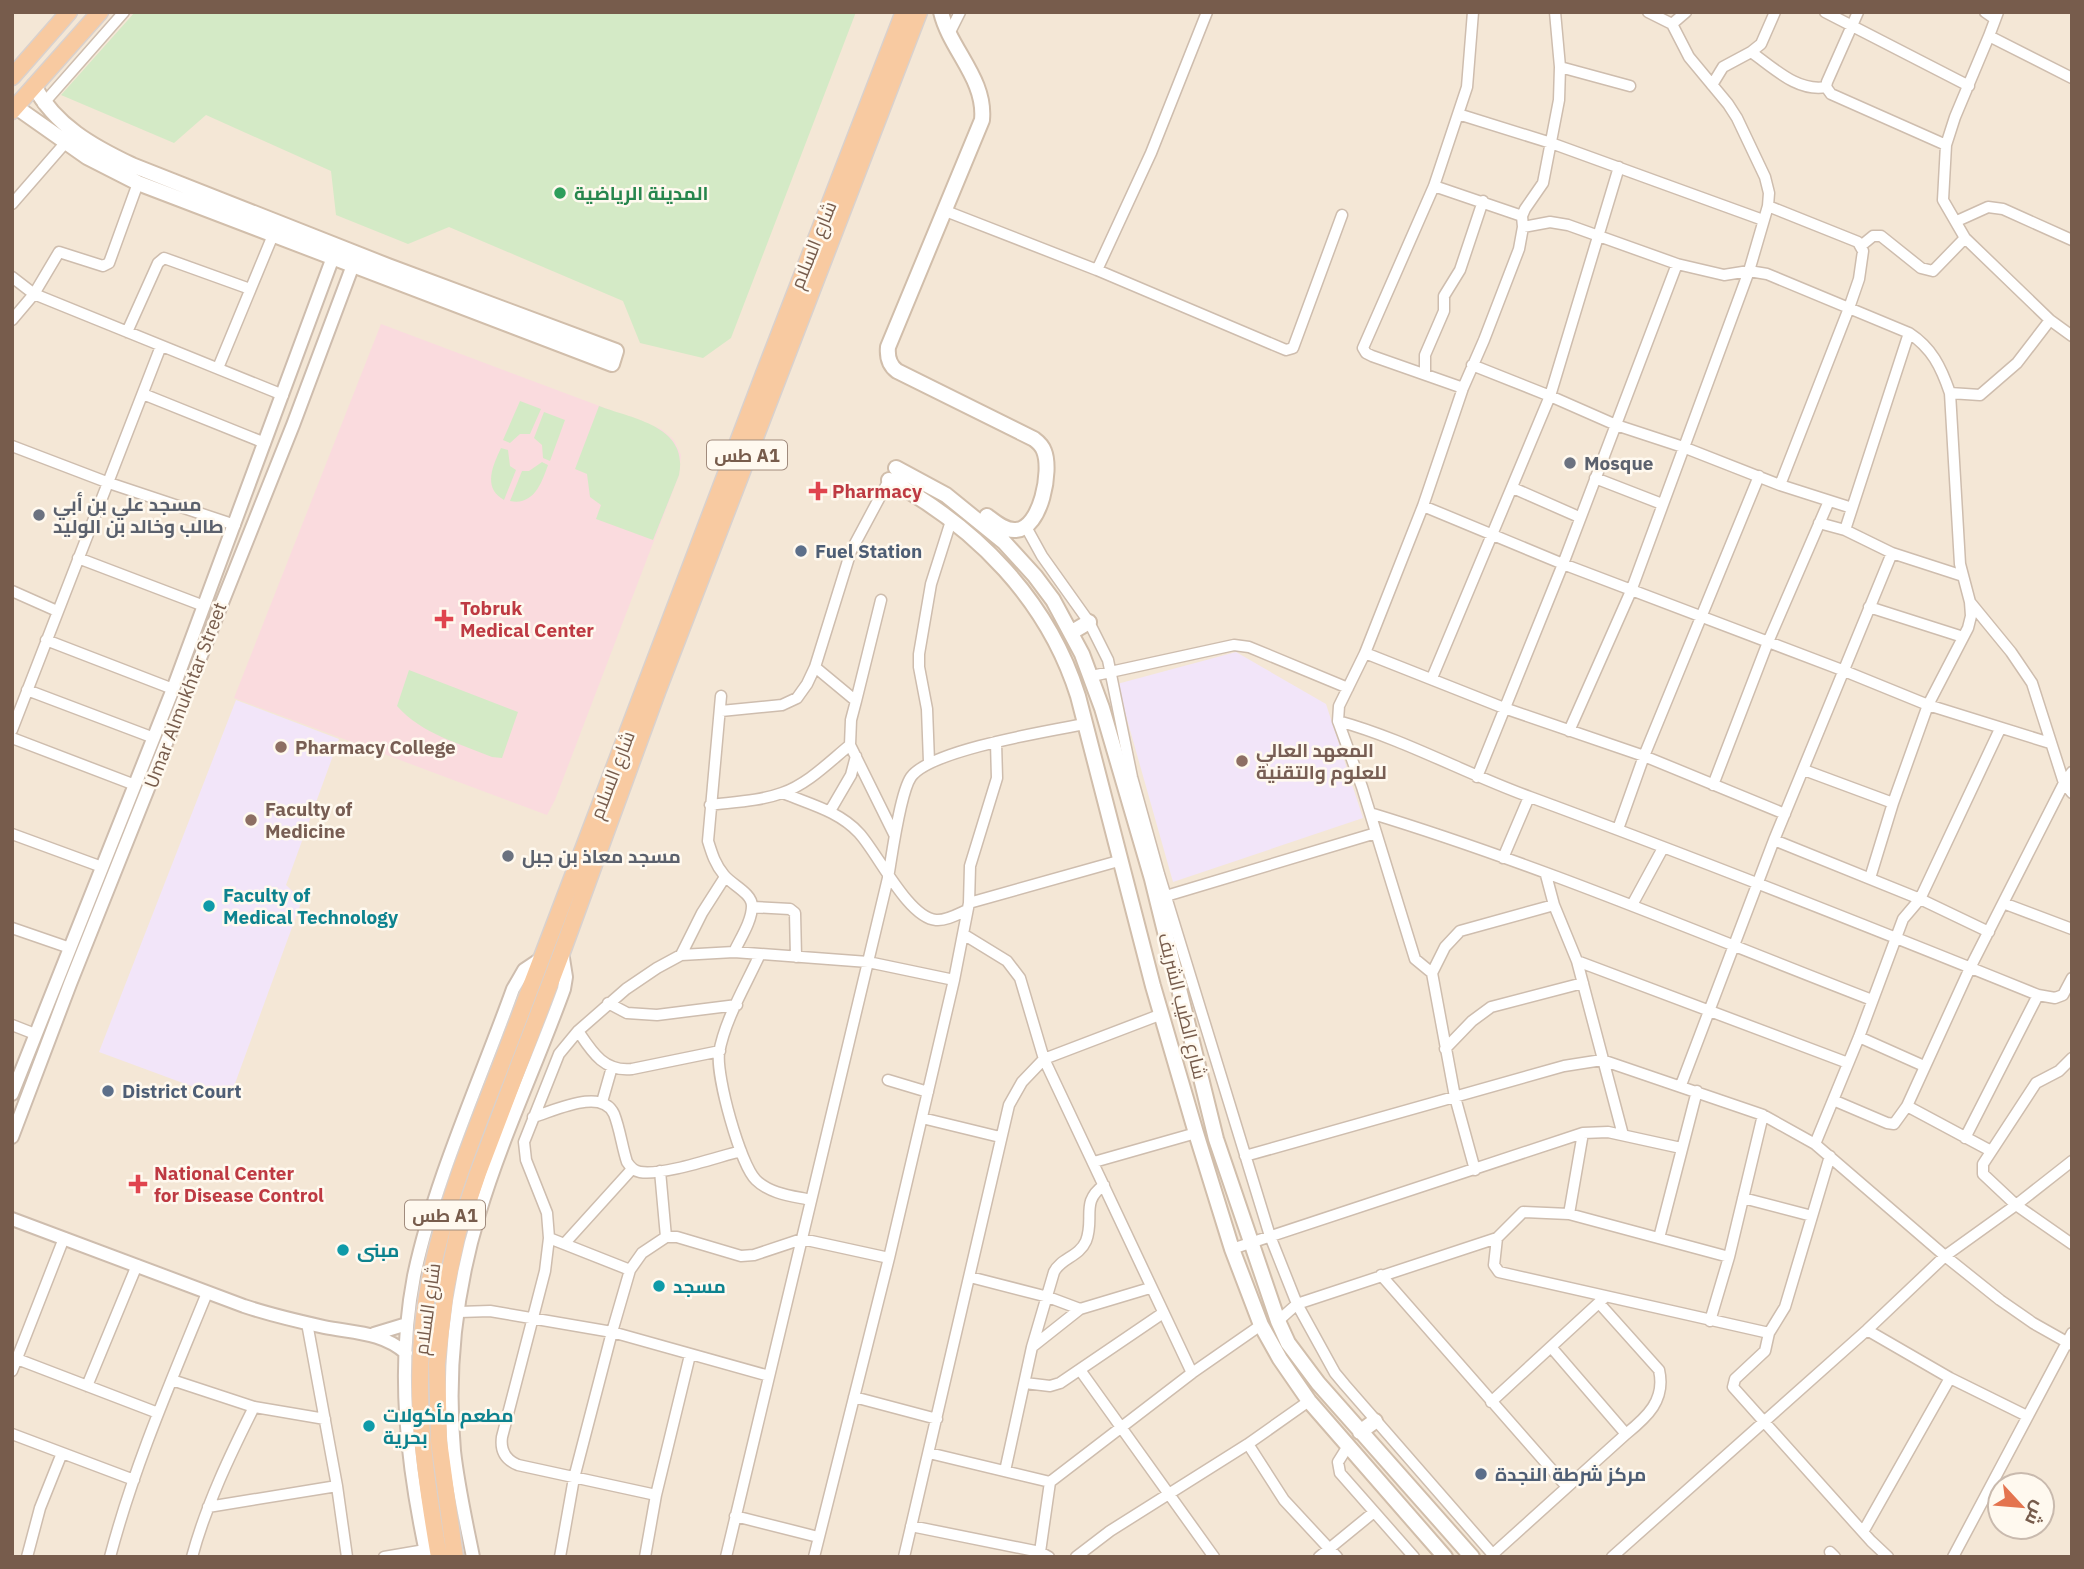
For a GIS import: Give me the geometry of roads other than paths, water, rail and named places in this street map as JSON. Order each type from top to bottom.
[{"type":"highway","points":[[12,77],[69,12]]},
{"type":"highway","points":[[14,109],[100,12]]},
{"type":"highway","name":"شارع السلام","points":[[456,1557],[441,1465],[437,1398],[437,1364],[449,1267],[478,1173],[562,952],[574,896],[777,334],[904,12]]},
{"type":"highway","name":"شارع السلام","points":[[430,1555],[419,1415],[421,1346],[430,1278],[457,1177],[542,958],[574,896],[919,12]]},
{"type":"main road","points":[[942,12],[949,34],[976,83],[983,112],[976,138],[943,210],[890,343],[889,360],[897,371],[1041,444],[1046,457],[1042,496],[1036,516],[1026,527],[1020,530],[1007,529],[972,506],[962,507],[951,521]]},
{"type":"main road","points":[[34,86],[43,104],[74,133],[132,165],[335,252],[614,358]]},
{"type":"main road","points":[[14,109],[106,169],[273,235],[335,252]]},
{"type":"main road","name":"شارع الطيب الشريف","points":[[893,474],[932,486],[995,533],[1053,600],[1072,632],[1092,676],[1145,854],[1216,1139],[1278,1321],[1288,1343],[1301,1361],[1360,1432],[1472,1557]]},
{"type":"main road","name":"شارع الطيب الشريف","points":[[893,474],[997,560],[1048,625],[1070,670],[1196,1133],[1232,1249],[1261,1325],[1309,1401],[1445,1557]]},
{"type":"main road","points":[[1072,632],[1089,622]]},
{"type":"main road","points":[[1122,860],[1135,863],[1145,854]]},
{"type":"main road","points":[[1130,890],[1141,878],[1152,879]]},
{"type":"main road","points":[[1360,1432],[1375,1421]]},
{"type":"main road","points":[[1408,1514],[1415,1516],[1422,1513],[1423,1500]]},
{"type":"main road","points":[[1431,1541],[1435,1530],[1447,1528]]},
{"type":"street","points":[[43,104],[124,12]]},
{"type":"street","points":[[949,34],[960,12]]},
{"type":"street","points":[[1097,270],[1151,153],[1207,12]]},
{"type":"street","points":[[1463,388],[1372,356],[1363,348],[1434,186],[1467,87],[1473,12]]},
{"type":"street","points":[[1432,973],[1415,959],[1370,813],[1338,721],[1339,706],[1365,653],[1423,506],[1463,388],[1520,249],[1522,216],[1527,204],[1542,186],[1559,100],[1560,67],[1555,12]]},
{"type":"street","points":[[1569,731],[1631,591],[1749,271],[1768,205],[1769,192],[1765,177],[1737,118],[1689,57],[1672,23],[1648,12]]},
{"type":"street","points":[[1672,23],[1686,12]]},
{"type":"street","points":[[1712,85],[1723,67],[1761,44],[1775,12]]},
{"type":"street","points":[[1825,12],[1969,86]]},
{"type":"street","points":[[1826,87],[1858,12]]},
{"type":"street","points":[[1985,12],[1997,15],[1946,145],[1943,200],[1965,238],[2050,320],[2072,337]]},
{"type":"street","points":[[1989,36],[2072,78]]},
{"type":"street","points":[[1751,52],[1801,87],[1826,87]]},
{"type":"street","points":[[1560,67],[1630,86]]},
{"type":"street","points":[[1826,87],[1831,94],[1946,145]]},
{"type":"street","points":[[1458,114],[1551,143],[1763,220]]},
{"type":"street","points":[[12,204],[66,142]]},
{"type":"street","points":[[1433,678],[1550,396],[1619,167]]},
{"type":"street","points":[[12,320],[34,294],[59,252],[103,266],[108,263],[138,183]]},
{"type":"street","points":[[1434,186],[1522,216]]},
{"type":"street","points":[[1425,374],[1425,355],[1444,311],[1444,296],[1461,270],[1483,201]]},
{"type":"street","points":[[1768,205],[1862,245]]},
{"type":"street","points":[[1957,221],[1988,207],[2003,208],[2072,240]]},
{"type":"street","points":[[943,210],[1290,350],[1298,337],[1342,215]]},
{"type":"street","points":[[1523,228],[1558,223],[1579,228],[1599,238],[1677,264],[1724,275],[1749,271],[1767,274],[1909,333],[1924,343],[1941,367],[1950,393],[1960,564],[1971,616],[1963,638],[1928,705],[1870,878]]},
{"type":"street","points":[[218,368],[273,235]]},
{"type":"street","points":[[1862,245],[1873,236],[1881,236],[1921,268],[1933,271],[1965,238]]},
{"type":"street","points":[[1780,485],[1849,309],[1859,279],[1862,245]]},
{"type":"street","name":"Umar Almukhtar Street","points":[[12,1094],[16,1076],[173,690],[335,252]]},
{"type":"street","points":[[127,332],[158,263],[164,258],[250,289]]},
{"type":"street","name":"Umar Almukhtar Street","points":[[12,1137],[355,260]]},
{"type":"street","points":[[1477,777],[1563,564],[1677,264]]},
{"type":"street","points":[[12,276],[34,294],[283,395]]},
{"type":"street","points":[[1950,393],[1980,394],[2017,363],[2050,320]]},
{"type":"street","points":[[1845,530],[1909,333]]},
{"type":"street","points":[[12,730],[161,346]]},
{"type":"street","points":[[1472,365],[1616,425],[1683,447],[1780,485],[1853,508]]},
{"type":"street","points":[[143,394],[265,443]]},
{"type":"street","points":[[12,446],[109,483],[234,524]]},
{"type":"street","points":[[721,711],[790,703],[803,692],[815,667],[851,551],[893,474]]},
{"type":"street","points":[[1618,829],[1644,756],[1759,476]]},
{"type":"street","points":[[1595,478],[1662,504]]},
{"type":"street","points":[[1513,488],[1579,517]]},
{"type":"street","points":[[1713,785],[1768,642],[1829,501]]},
{"type":"street","points":[[1423,506],[1631,591],[1928,705],[2000,730],[2050,743]]},
{"type":"street","points":[[929,762],[927,709],[919,654],[931,584],[951,521]]},
{"type":"street","points":[[1819,523],[1845,530],[1892,553],[1964,576]]},
{"type":"street","points":[[1026,527],[1042,556],[1089,622],[1111,671],[1132,776],[1166,896],[1270,1236],[1297,1304],[1335,1373],[1494,1555],[1654,1408],[1661,1379],[1659,1370],[1602,1300]]},
{"type":"street","points":[[1681,1085],[1774,840],[1892,553]]},
{"type":"street","points":[[78,558],[204,606]]},
{"type":"street","points":[[12,591],[57,611]]},
{"type":"street","points":[[881,600],[851,720],[850,745],[896,837]]},
{"type":"street","points":[[1970,602],[2011,652],[2032,683],[2064,783],[2072,793]]},
{"type":"street","points":[[1869,607],[1963,638]]},
{"type":"street","points":[[46,640],[173,690]]},
{"type":"street","points":[[1092,676],[1234,645],[1249,647],[1348,688]]},
{"type":"street","points":[[1365,653],[1504,708],[1644,756],[1785,814]]},
{"type":"street","points":[[815,667],[856,701]]},
{"type":"street","points":[[27,690],[154,738]]},
{"type":"street","points":[[721,696],[708,841],[713,859],[725,877],[749,897],[752,907],[734,952]]},
{"type":"street","points":[[1338,721],[1365,729],[1477,777],[1618,829],[2038,995],[2055,998],[2063,996],[2072,978]]},
{"type":"street","points":[[726,1557],[888,877],[906,785],[916,771],[929,762],[996,742],[1085,724]]},
{"type":"street","points":[[1815,1144],[1860,1037],[1903,919],[1920,899],[2000,730]]},
{"type":"street","points":[[12,738],[135,785]]},
{"type":"street","points":[[814,1557],[889,1258],[954,980],[968,907],[970,866],[997,778],[996,742]]},
{"type":"street","points":[[710,805],[783,793],[810,778],[850,745]]},
{"type":"street","points":[[830,811],[851,775],[856,756]]},
{"type":"street","points":[[1804,770],[1893,803]]},
{"type":"street","points":[[1833,1100],[1890,1124],[1896,1121],[1907,1106],[1970,968],[2072,772]]},
{"type":"street","points":[[783,793],[830,811],[860,834],[888,877],[923,915],[934,920],[943,920],[968,907],[1122,860]]},
{"type":"street","points":[[1503,858],[1529,797]]},
{"type":"street","points":[[1370,813],[1433,832],[1632,905],[1872,1000]]},
{"type":"street","points":[[12,834],[102,867]]},
{"type":"street","points":[[1166,896],[1376,834]]},
{"type":"street","points":[[1774,840],[1920,899],[1989,932]]},
{"type":"street","points":[[1632,905],[1663,848]]},
{"type":"street","points":[[1546,875],[1553,905],[1577,961],[1623,1135]]},
{"type":"street","points":[[681,956],[702,913],[725,877]]},
{"type":"street","points":[[2003,904],[2072,929]]},
{"type":"street","points":[[1475,1170],[1455,1097],[1432,973],[1445,947],[1460,931],[1553,905]]},
{"type":"street","points":[[752,907],[790,909],[794,913],[796,957]]},
{"type":"street","points":[[12,928],[70,948]]},
{"type":"street","points":[[963,934],[1001,957],[1016,972],[1044,1059],[1192,1373]]},
{"type":"street","points":[[472,1557],[453,1429],[453,1364],[458,1312],[464,1273],[479,1213],[564,989],[566,977],[562,952]]},
{"type":"street","points":[[656,1495],[513,1463],[502,1449],[502,1437],[531,1317],[545,1272],[549,1238],[547,1213],[523,1149],[525,1135],[559,1054],[578,1031],[608,1003],[657,968],[681,956],[734,952],[868,962],[954,980]]},
{"type":"street","points":[[760,954],[720,1051],[720,1081],[741,1151],[754,1179],[763,1186],[789,1196],[811,1200]]},
{"type":"street","points":[[384,1557],[430,1555],[412,1475],[405,1417],[407,1324],[420,1254],[451,1156],[516,982],[529,965],[542,958]]},
{"type":"street","points":[[1577,961],[1848,1063]]},
{"type":"street","points":[[58,978],[70,984]]},
{"type":"street","points":[[1445,1049],[1472,1021],[1491,1007],[1583,983]]},
{"type":"street","points":[[1965,1138],[2038,995]]},
{"type":"street","points":[[608,1003],[627,1013],[657,1015],[737,1005]]},
{"type":"street","points":[[904,1557],[1009,1105],[1022,1082],[1044,1059],[1162,1014]]},
{"type":"street","points":[[12,1025],[35,1034]]},
{"type":"street","points":[[578,1031],[594,1055],[612,1067],[632,1069],[720,1051]]},
{"type":"street","points":[[1860,1037],[1924,1066]]},
{"type":"street","points":[[2072,1058],[2059,1071],[2036,1083],[1983,1164],[1983,1174],[2016,1205],[2072,1244]]},
{"type":"street","points":[[1245,1156],[1564,1066],[1602,1060],[1763,1115],[1815,1144],[1945,1256],[2016,1311],[2070,1340],[1953,1557]]},
{"type":"street","points":[[602,1102],[612,1067]]},
{"type":"street","points":[[888,1080],[928,1091]]},
{"type":"street","points":[[1658,1238],[1697,1091]]},
{"type":"street","points":[[533,1117],[591,1100],[602,1102],[613,1112],[625,1155],[632,1169],[644,1172],[660,1171],[741,1151]]},
{"type":"street","points":[[1907,1106],[1991,1151]]},
{"type":"street","points":[[1710,1321],[1729,1257],[1763,1115]]},
{"type":"street","points":[[922,1118],[1000,1137]]},
{"type":"street","points":[[1232,1249],[1583,1133],[1598,1131],[1681,1148]]},
{"type":"street","points":[[1094,1162],[1196,1133]]},
{"type":"street","points":[[1569,1214],[1583,1133]]},
{"type":"street","points":[[1830,1156],[1785,1307],[1769,1333],[1763,1354],[1734,1379],[1733,1387],[1888,1557]]},
{"type":"street","points":[[1612,1557],[1867,1330],[1945,1256],[2072,1161]]},
{"type":"street","points":[[565,1243],[632,1169]]},
{"type":"street","points":[[660,1171],[666,1237]]},
{"type":"street","points":[[1005,1471],[1032,1347],[1056,1267],[1080,1252],[1085,1244],[1091,1198],[1104,1185]]},
{"type":"street","points":[[1743,1198],[1812,1216]]},
{"type":"street","points":[[1278,1321],[1297,1304],[1497,1238],[1523,1212],[1569,1214],[1729,1257]]},
{"type":"street","points":[[12,1219],[278,1317],[373,1334],[394,1343],[406,1353]]},
{"type":"street","points":[[560,1557],[574,1478],[612,1332],[630,1270],[642,1253],[666,1237],[677,1237],[741,1256],[754,1255],[802,1239],[889,1258]]},
{"type":"street","points":[[12,1371],[64,1238]]},
{"type":"street","points":[[549,1238],[630,1270]]},
{"type":"street","points":[[1497,1238],[1494,1265],[1496,1271],[1602,1300],[1769,1333]]},
{"type":"street","points":[[87,1386],[136,1265]]},
{"type":"street","points":[[1381,1275],[1567,1487]]},
{"type":"street","points":[[970,1277],[1048,1297],[1080,1309]]},
{"type":"street","points":[[1032,1347],[1080,1309],[1150,1288]]},
{"type":"street","points":[[110,1557],[158,1413],[207,1293]]},
{"type":"street","points":[[1490,1402],[1602,1300]]},
{"type":"street","points":[[458,1312],[482,1310],[612,1332],[769,1376]]},
{"type":"street","points":[[1025,1383],[1055,1385],[1163,1313]]},
{"type":"street","points":[[306,1323],[337,1486],[347,1557]]},
{"type":"street","points":[[373,1334],[407,1324]]},
{"type":"street","points":[[911,1527],[1044,1554],[1050,1482],[1192,1373],[1261,1325]]},
{"type":"street","points":[[1867,1330],[1950,1378],[2027,1416]]},
{"type":"street","points":[[1551,1347],[1626,1434]]},
{"type":"street","points":[[645,1557],[656,1495],[690,1355]]},
{"type":"street","points":[[17,1359],[158,1413]]},
{"type":"street","points":[[1080,1370],[1213,1556]]},
{"type":"street","points":[[1863,1532],[1950,1378]]},
{"type":"street","points":[[172,1380],[254,1407],[325,1419]]},
{"type":"street","points":[[853,1397],[937,1419]]},
{"type":"street","points":[[1076,1557],[1110,1531],[1248,1444],[1309,1401]]},
{"type":"street","points":[[192,1557],[208,1507],[254,1407]]},
{"type":"street","points":[[12,1434],[134,1480]]},
{"type":"street","points":[[1248,1444],[1284,1500],[1333,1553]]},
{"type":"street","points":[[1348,1446],[1338,1462],[1340,1474],[1414,1557]]},
{"type":"street","points":[[27,1557],[40,1508],[62,1453]]},
{"type":"street","points":[[929,1453],[1050,1482]]},
{"type":"street","points":[[208,1507],[337,1486]]},
{"type":"street","points":[[1319,1557],[1333,1553],[1374,1511]]},
{"type":"street","points":[[734,1516],[818,1536]]},
{"type":"place","name":"المدينة الرياضية","points":[[560,193]]},
{"type":"place","name":"Mosque","points":[[1570,463]]},
{"type":"place","name":"Pharmacy","points":[[818,491]]},
{"type":"place","name":"مسجد علي بن أبي طالب وخالد بن الوليد","points":[[39,515]]},
{"type":"place","name":"Fuel Station","points":[[801,551]]},
{"type":"place","name":"Tobruk Medical Center","points":[[444,619]]},
{"type":"place","name":"Pharmacy College","points":[[281,747]]},
{"type":"place","name":"المعهد العالي للعلوم والتقنية","points":[[1242,761]]},
{"type":"place","name":"Faculty of Medicine","points":[[251,820]]},
{"type":"place","name":"مسجد معاذ بن جبل","points":[[508,856]]},
{"type":"place","name":"Faculty of Medical Technology","points":[[209,906]]},
{"type":"place","name":"District Court","points":[[108,1091]]},
{"type":"place","name":"National Center for Disease Control","points":[[138,1184]]},
{"type":"place","name":"مبنى","points":[[343,1250]]},
{"type":"place","name":"مسجد","points":[[659,1286]]},
{"type":"place","name":"مطعم مأكولات بحرية","points":[[369,1426]]},
{"type":"place","name":"مركز شرطة النجدة","points":[[1481,1474]]}]
